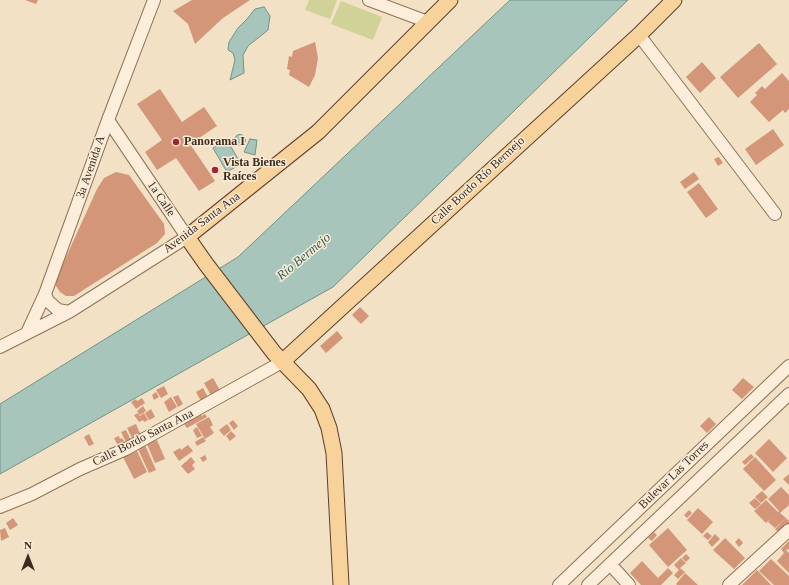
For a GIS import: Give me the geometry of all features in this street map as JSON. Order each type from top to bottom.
[{"type":"main road","name":"Avenida Santa Ana","points":[[187,237],[318,132],[450,0]]},
{"type":"main road","name":"Calle Bordo Río Bermejo","points":[[282,362],[638,35],[674,0]]},
{"type":"main road","name":"1a Calle","points":[[187,237],[206,264],[282,362],[309,389],[322,409],[329,428],[334,453],[341,585]]},
{"type":"street","name":"3a Avenida A","points":[[27,333],[45,294],[108,120],[154,0]]},
{"type":"street","points":[[369,0],[428,22]]},
{"type":"street","points":[[638,35],[689,99],[775,214]]},
{"type":"street","name":"1a Calle","points":[[108,120],[187,237]]},
{"type":"street","name":"Avenida Santa Ana","points":[[0,347],[69,312],[187,237]]},
{"type":"street","points":[[45,294],[48,302],[58,310],[69,312]]},
{"type":"street","name":"Calle Bordo Santa Ana","points":[[0,507],[32,494],[80,469],[126,449],[282,362]]},
{"type":"street","name":"Bulevar Las Torres","points":[[559,585],[789,366]]},
{"type":"street","name":"Bulevar Las Torres","points":[[588,585],[789,394]]},
{"type":"street","points":[[729,585],[789,530]]},
{"type":"street","points":[[610,564],[625,581]]},
{"type":"green space","points":[[309,0],[337,0],[330,19],[305,10]]},
{"type":"green space","points":[[341,1],[382,17],[373,40],[331,24]]},
{"type":"water","name":"Río Bermejo","points":[[510,0],[628,0],[333,287],[0,474],[0,404],[238,257]]},
{"type":"water","points":[[264,7],[270,16],[268,30],[248,46],[243,55],[244,73],[230,80],[235,60],[233,53],[228,50],[229,42],[238,28],[255,9]]},
{"type":"water","points":[[238,135],[242,135],[244,136],[244,144],[238,145],[235,142],[235,138]]},
{"type":"water","points":[[250,139],[257,140],[255,155],[244,152]]},
{"type":"water","points":[[227,140],[241,164],[227,172],[213,148]]},
{"type":"building","points":[[25,0],[38,0],[36,4]]},
{"type":"building","points":[[192,0],[250,0],[223,18],[195,44],[188,24],[173,11]]},
{"type":"building","points":[[315,42],[318,58],[315,75],[309,87],[289,75],[290,70],[287,69],[289,56],[292,57],[293,51]]},
{"type":"building","points":[[759,43],[777,64],[738,98],[720,77]]},
{"type":"building","points":[[702,62],[716,78],[700,93],[686,77]]},
{"type":"building","points":[[782,73],[789,81],[789,109],[785,113],[783,110],[769,122],[750,102],[757,95],[755,93],[762,86],[765,89]]},
{"type":"building","name":"Panorama I","points":[[160,89],[182,122],[204,107],[217,126],[190,144],[215,181],[199,191],[176,158],[157,170],[145,152],[162,140],[137,104]]},
{"type":"building","points":[[773,129],[784,145],[756,165],[745,149]]},
{"type":"building","points":[[719,157],[723,163],[718,166],[714,159]]},
{"type":"building","points":[[116,172],[129,175],[164,224],[165,234],[157,243],[74,296],[66,296],[60,292],[56,286],[56,279],[97,189],[104,178]]},
{"type":"building","points":[[694,172],[699,179],[685,189],[680,182]]},
{"type":"building","points":[[699,183],[718,209],[706,218],[687,192]]},
{"type":"building","points":[[360,307],[369,316],[361,324],[352,315]]},
{"type":"building","points":[[337,331],[343,338],[326,353],[320,346]]},
{"type":"building","points":[[213,378],[221,392],[212,397],[204,383]]},
{"type":"building","points":[[743,378],[754,387],[742,399],[732,390]]},
{"type":"building","points":[[164,386],[168,394],[161,398],[156,390]]},
{"type":"building","points":[[203,388],[209,399],[202,403],[196,392]]},
{"type":"building","points":[[156,392],[159,397],[154,400],[152,395]]},
{"type":"building","points":[[178,395],[183,404],[178,407],[173,397]]},
{"type":"building","points":[[171,397],[177,407],[169,412],[164,402]]},
{"type":"building","points":[[142,398],[145,403],[136,409],[131,402]]},
{"type":"building","points":[[143,406],[146,411],[140,415],[137,411]]},
{"type":"building","points":[[151,409],[155,417],[149,420],[145,413]]},
{"type":"building","points":[[138,413],[140,416],[144,413],[148,420],[139,422],[134,415]]},
{"type":"building","points":[[200,414],[202,416],[205,414],[207,417],[187,428],[184,424]]},
{"type":"building","points":[[209,417],[213,425],[210,427],[214,433],[205,439],[196,424]]},
{"type":"building","points":[[709,417],[716,424],[707,433],[700,426]]},
{"type":"building","points":[[233,420],[238,426],[234,430],[229,423]]},
{"type":"building","points":[[136,424],[142,438],[134,442],[127,428]]},
{"type":"building","points":[[227,424],[231,430],[224,436],[219,430]]},
{"type":"building","points":[[197,427],[202,436],[197,438],[193,430]]},
{"type":"building","points":[[126,430],[132,442],[127,444],[121,432]]},
{"type":"building","points":[[231,431],[236,436],[230,441],[226,436]]},
{"type":"building","points":[[89,434],[94,444],[89,446],[84,437]]},
{"type":"building","points":[[119,436],[125,443],[118,446],[114,438]]},
{"type":"building","points":[[203,437],[206,441],[197,446],[195,442]]},
{"type":"building","points":[[769,439],[787,458],[773,472],[755,453]]},
{"type":"building","points":[[157,440],[165,459],[155,463],[147,444]]},
{"type":"building","points":[[145,445],[156,470],[149,473],[138,449]]},
{"type":"building","points":[[188,445],[193,451],[179,461],[173,452],[180,448],[181,450]]},
{"type":"building","points":[[137,451],[147,472],[134,479],[123,457]]},
{"type":"building","points":[[751,454],[754,457],[745,465],[742,462]]},
{"type":"building","points":[[205,455],[207,459],[203,462],[200,458]]},
{"type":"building","points":[[191,457],[195,462],[192,465],[195,469],[188,474],[181,466]]},
{"type":"building","points":[[755,457],[776,480],[764,491],[743,469]]},
{"type":"building","points":[[789,474],[789,485],[783,479]]},
{"type":"building","points":[[781,487],[789,495],[789,505],[780,513],[786,518],[775,528],[768,522],[772,518],[766,523],[754,511],[766,500],[778,512],[779,511],[768,499]]},
{"type":"building","points":[[762,491],[768,497],[761,503],[755,497]]},
{"type":"building","points":[[755,498],[761,504],[755,509],[749,503]]},
{"type":"building","points":[[698,508],[713,522],[702,534],[687,520]]},
{"type":"building","points":[[689,510],[692,513],[687,518],[684,515]]},
{"type":"building","points":[[13,518],[18,525],[10,530],[6,523]]},
{"type":"building","points":[[786,518],[789,521],[789,524],[779,533],[775,529]]},
{"type":"building","points":[[5,528],[9,537],[1,541],[0,530]]},
{"type":"building","points":[[668,528],[687,550],[668,567],[649,545]]},
{"type":"building","points":[[654,532],[657,535],[652,541],[648,538]]},
{"type":"building","points":[[707,532],[712,536],[708,540],[703,536]]},
{"type":"building","points":[[715,534],[720,539],[712,547],[708,542]]},
{"type":"building","points":[[725,538],[745,558],[734,569],[713,550]]},
{"type":"building","points":[[739,538],[743,543],[739,547],[735,542]]},
{"type":"building","points":[[789,541],[789,550],[786,550],[789,553],[789,573],[777,561],[784,553],[781,549]]},
{"type":"building","points":[[686,554],[690,558],[686,562],[682,558]]},
{"type":"building","points":[[681,558],[686,563],[680,568],[685,572],[678,579],[674,575],[679,570],[674,565]]},
{"type":"building","points":[[771,559],[789,576],[789,585],[774,585],[759,571]]},
{"type":"building","points":[[642,561],[658,578],[668,568],[673,573],[661,585],[641,585],[630,573]]},
{"type":"building","points":[[757,570],[771,585],[742,585]]},
{"type":"building","points":[[685,573],[698,585],[677,585],[676,584]]},
{"type":"place","name":"Panorama I","points":[[176,142]]},
{"type":"place","name":"Vista Bienes Raíces","points":[[215,170]]}]
